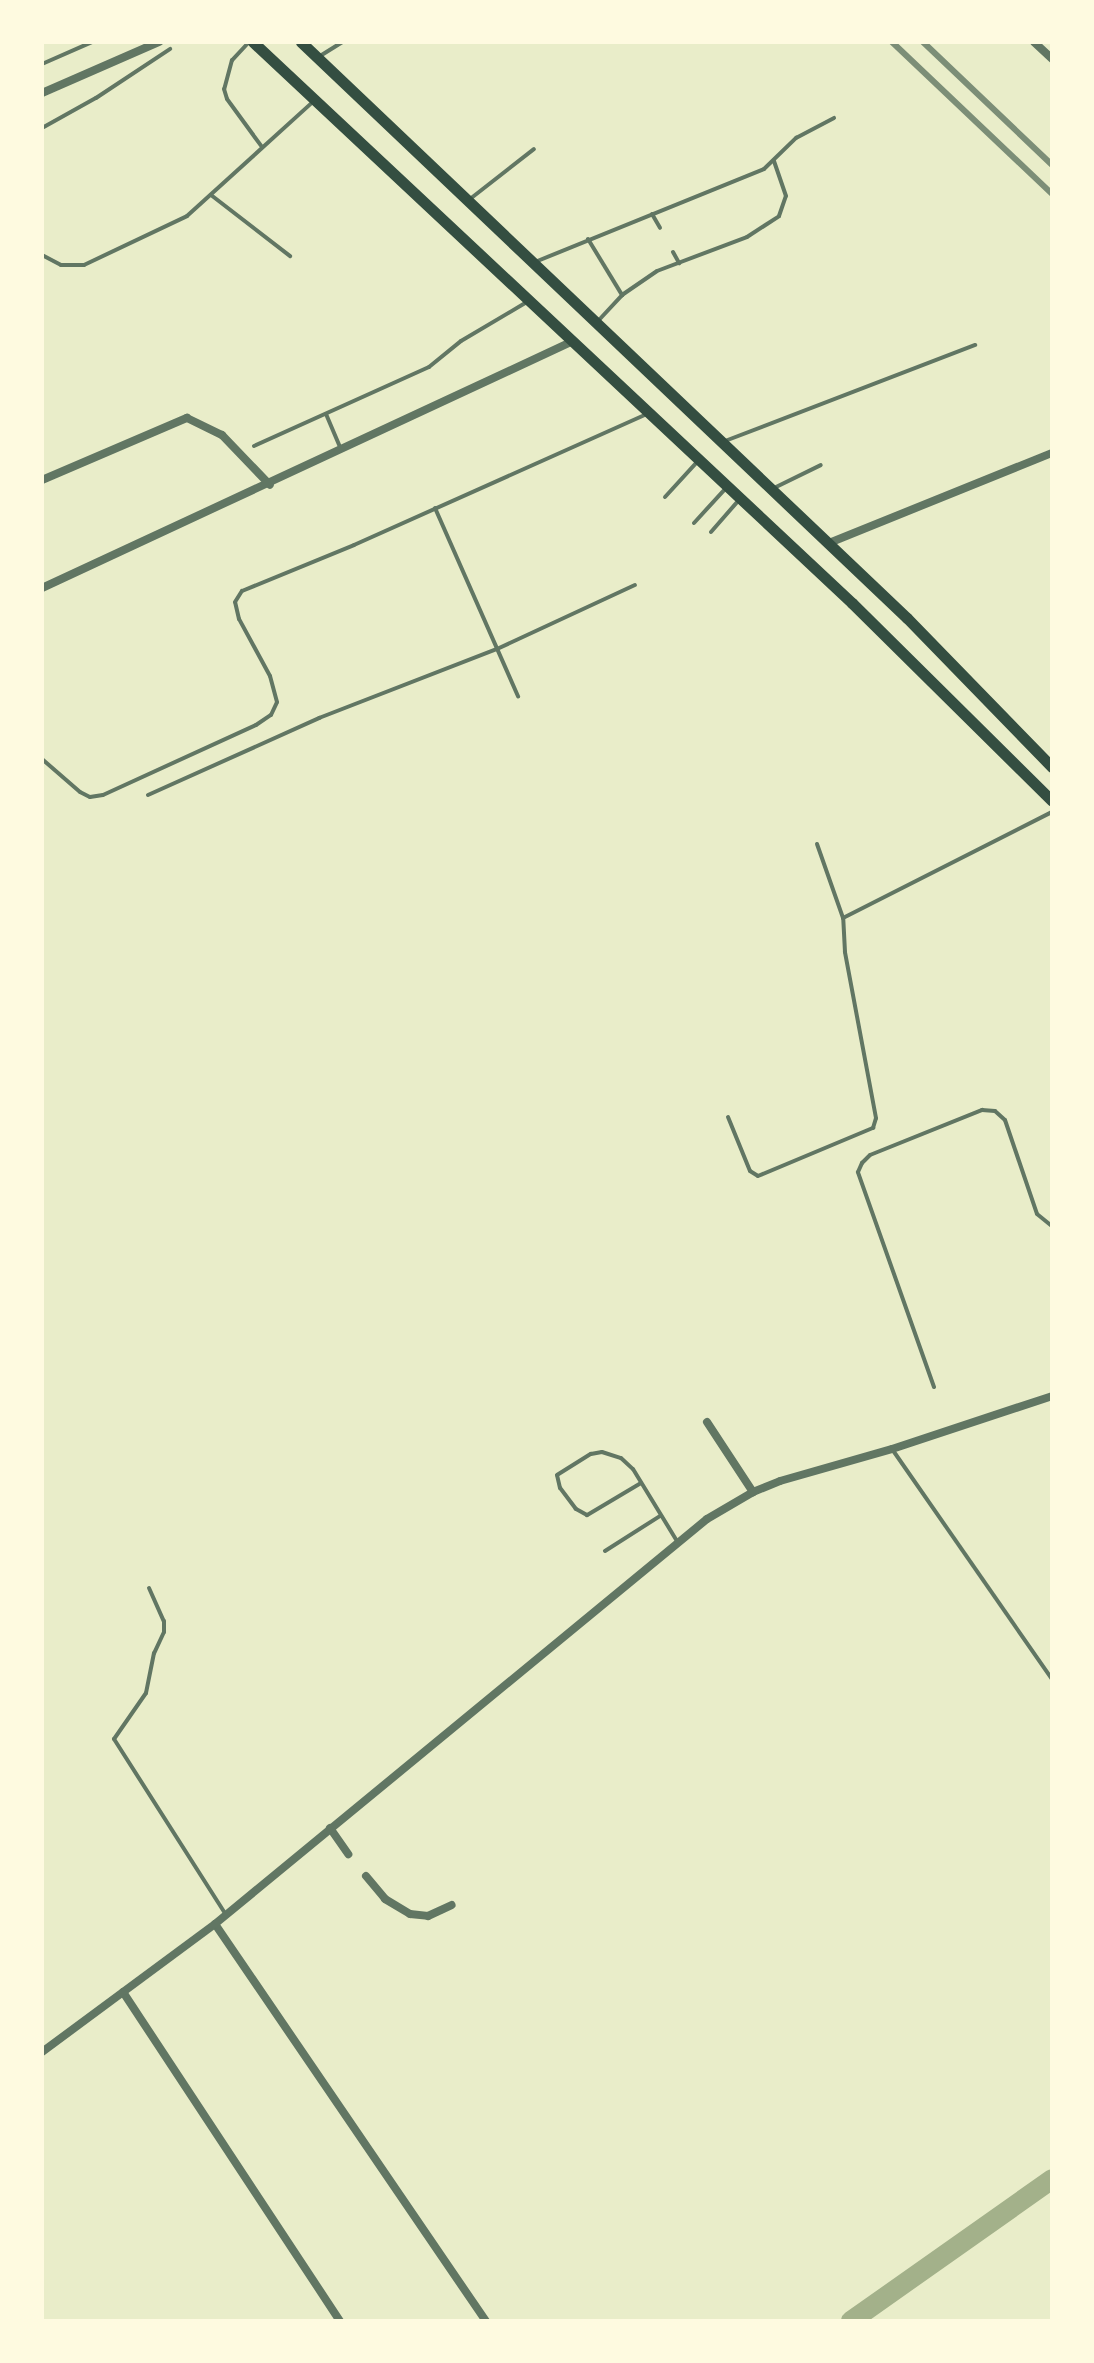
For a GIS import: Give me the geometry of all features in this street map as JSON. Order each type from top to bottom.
[{"type":"main road","points":[[251,42],[929,677],[1052,801]]},
{"type":"main road","points":[[301,42],[829,543],[1052,767]]},
{"type":"street","points":[[42,93],[159,42]]},
{"type":"street","points":[[1034,42],[1052,59]]},
{"type":"street","points":[[42,588],[270,485],[571,342]]},
{"type":"street","points":[[42,480],[187,418],[222,435],[270,485]]},
{"type":"street","points":[[829,543],[1052,453]]},
{"type":"street","points":[[42,2052],[215,1924],[677,1541],[753,1492],[1052,1396]]},
{"type":"street","points":[[707,1422],[753,1492]]},
{"type":"street","points":[[330,1828],[348,1854]]},
{"type":"street","points":[[366,1876],[385,1899],[410,1914],[428,1916],[452,1905]]},
{"type":"street","points":[[215,1924],[486,2321]]},
{"type":"street","points":[[123,1992],[340,2321]]},
{"type":"lane","points":[[42,64],[92,42]]},
{"type":"lane","points":[[251,42],[232,60],[224,89],[227,99],[262,148]]},
{"type":"lane","points":[[318,58],[342,42]]},
{"type":"lane","points":[[42,128],[96,98],[170,49]]},
{"type":"lane","points":[[42,255],[61,265],[84,265],[187,216],[315,100]]},
{"type":"lane","points":[[532,263],[748,177],[774,161],[796,138],[834,118]]},
{"type":"lane","points":[[466,201],[534,149]]},
{"type":"lane","points":[[597,323],[622,295],[657,271],[747,237],[779,216],[786,196],[774,161]]},
{"type":"lane","points":[[211,195],[290,256]]},
{"type":"lane","points":[[652,214],[660,228]]},
{"type":"lane","points":[[588,239],[622,295]]},
{"type":"lane","points":[[673,252],[679,263]]},
{"type":"lane","points":[[254,446],[429,367],[461,341],[527,302]]},
{"type":"lane","points":[[722,442],[975,345]]},
{"type":"lane","points":[[326,414],[341,450]]},
{"type":"lane","points":[[42,759],[80,792],[90,797],[103,795],[256,725],[271,715],[277,702],[270,676],[239,619],[235,602],[242,591],[648,414]]},
{"type":"lane","points":[[665,497],[697,462]]},
{"type":"lane","points":[[772,489],[821,465]]},
{"type":"lane","points":[[694,523],[727,488]]},
{"type":"lane","points":[[711,532],[739,499]]},
{"type":"lane","points":[[435,508],[518,696]]},
{"type":"lane","points":[[148,795],[319,718],[497,649],[635,585]]},
{"type":"lane","points":[[843,918],[1052,812]]},
{"type":"lane","points":[[728,1117],[750,1171],[758,1176],[873,1128],[876,1118],[845,952],[843,918],[817,844]]},
{"type":"lane","points":[[934,1387],[858,1172],[862,1163],[870,1155],[982,1110],[995,1111],[1005,1120],[1037,1214],[1052,1226]]},
{"type":"lane","points":[[892,1449],[1052,1679]]},
{"type":"lane","points":[[641,1483],[587,1515],[576,1509],[560,1488],[557,1475],[591,1454],[602,1452],[621,1458],[641,1483],[677,1541]]},
{"type":"lane","points":[[605,1551],[660,1516]]},
{"type":"lane","points":[[149,1588],[164,1621],[164,1632],[154,1653],[146,1693],[114,1739],[226,1915]]},
{"type":"waterway","points":[[851,2321],[1052,2179]]},
{"type":"railway","points":[[892,42],[1052,194]]},
{"type":"railway","points":[[923,42],[1052,165]]}]
